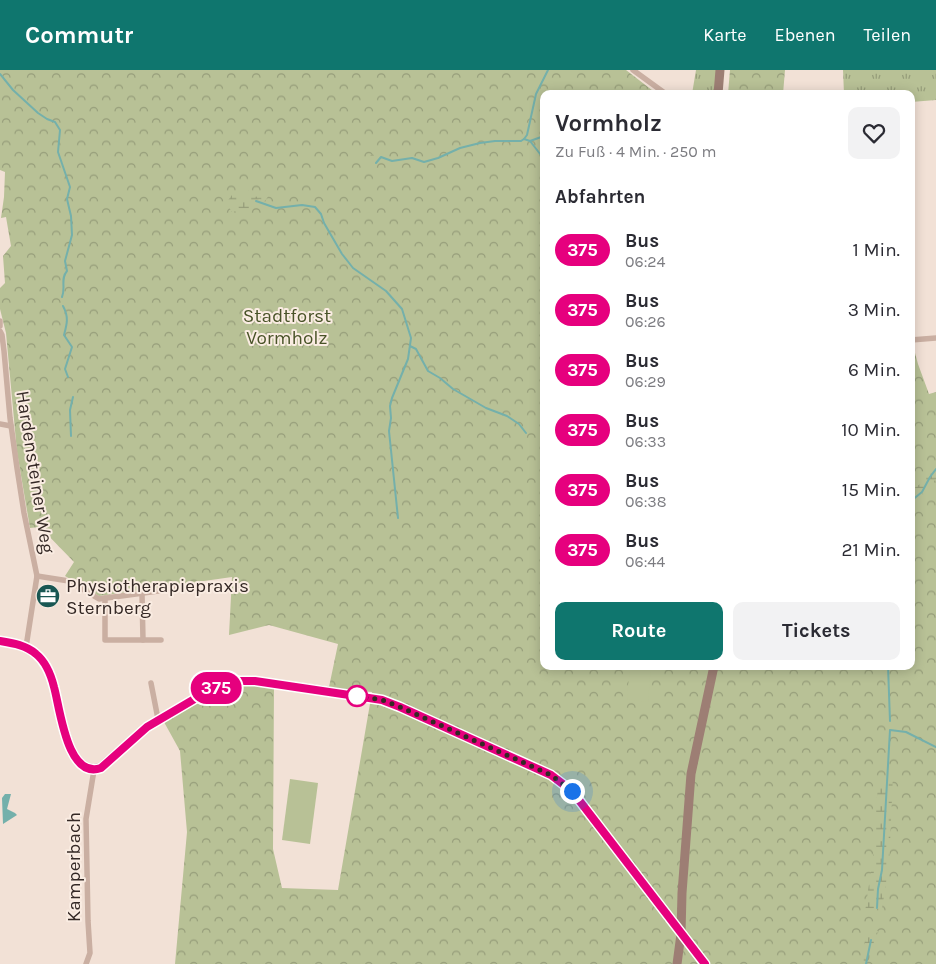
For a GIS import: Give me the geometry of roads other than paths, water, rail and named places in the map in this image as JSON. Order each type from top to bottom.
[{"type":"main road","points":[[718,90],[720,70]]},
{"type":"main road","points":[[0,641],[26,647],[43,661],[49,673],[67,738],[74,756],[85,767],[94,770],[101,768],[158,719],[218,687],[240,681],[382,700],[540,770],[572,791],[705,964]]},
{"type":"main road","points":[[677,964],[682,934],[683,885],[691,774],[713,670]]},
{"type":"street","points":[[634,70],[661,90]]},
{"type":"street","points":[[0,321],[0,326]]},
{"type":"street","name":"Hardensteiner Weg","points":[[0,331],[2,334],[11,426],[24,513],[37,576],[26,647]]},
{"type":"street","points":[[915,340],[936,338]]},
{"type":"street","points":[[0,424],[11,426]]},
{"type":"street","points":[[37,576],[69,581],[95,598],[142,594],[195,586]]},
{"type":"street","points":[[142,594],[143,640]]},
{"type":"street","points":[[105,598],[105,640],[162,640]]},
{"type":"street","points":[[151,683],[158,719]]},
{"type":"street","name":"Kamperbach","points":[[86,964],[90,953],[86,818],[94,770]]},
{"type":"water","points":[[5,794],[11,794],[7,809],[17,815],[3,824],[2,798]]},
{"type":"waterway","points":[[524,139],[527,135],[536,94],[548,70]]},
{"type":"waterway","points":[[0,74],[13,90],[38,113],[55,122],[60,130],[58,152],[70,187],[67,199],[71,216],[72,235],[65,261],[67,271],[64,277],[62,297]]},
{"type":"waterway","points":[[530,141],[540,137]]},
{"type":"waterway","points":[[376,163],[381,157],[392,161],[412,158],[424,162],[460,148],[480,143],[521,141],[524,139],[530,141],[540,154]]},
{"type":"waterway","points":[[256,201],[276,208],[302,205],[315,207],[321,214],[324,223],[342,254],[353,268],[386,291],[402,309],[411,338],[408,359],[390,406],[389,431],[398,518]]},
{"type":"waterway","points":[[63,306],[67,320],[64,335],[72,347],[65,369],[68,377]]},
{"type":"waterway","points":[[410,346],[416,349],[428,371],[453,389],[486,408],[507,416],[519,424],[526,433]]},
{"type":"waterway","points":[[71,436],[70,410],[73,397]]},
{"type":"waterway","points":[[915,498],[922,492],[936,469]]},
{"type":"waterway","points":[[888,670],[890,721]]},
{"type":"waterway","points":[[877,908],[882,870],[890,730],[906,732],[936,747]]},
{"type":"waterway","points":[[866,964],[871,940]]},
{"type":"place","name":"Physiotherapiepraxis Sternberg","points":[[48,596]]},
{"type":"park label","name":"Stadtforst Vormholz","points":[[287,326]]}]
